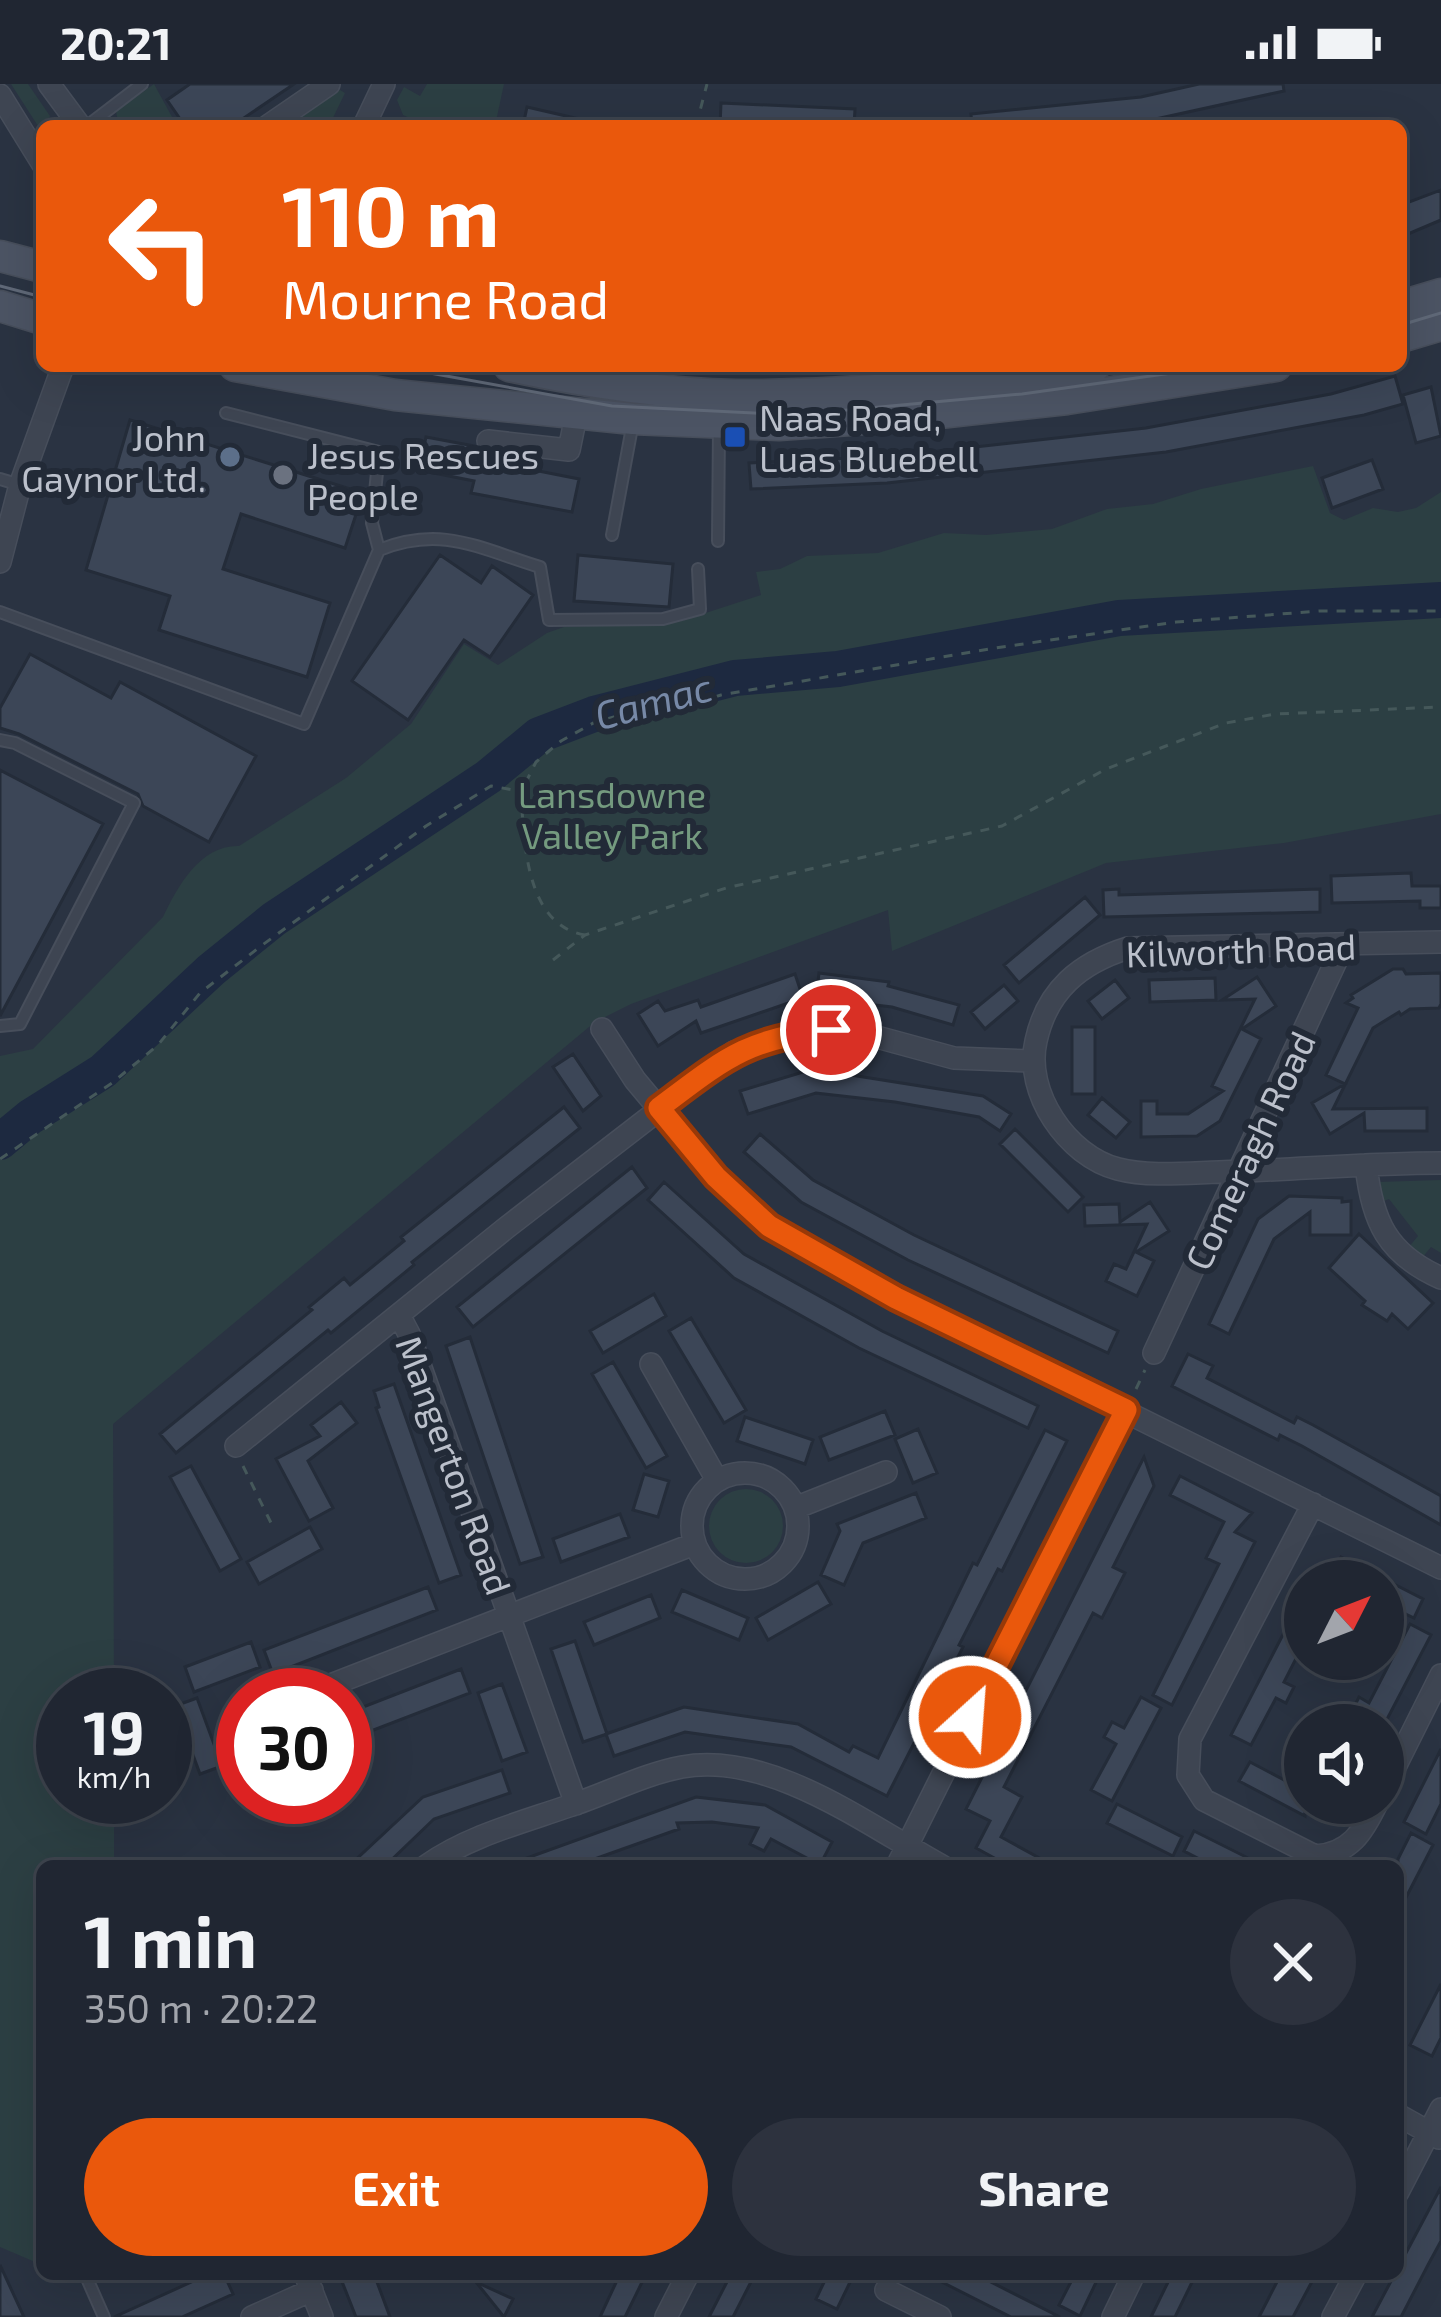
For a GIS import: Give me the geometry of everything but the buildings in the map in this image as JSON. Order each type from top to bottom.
[{"type":"main road","points":[[1407,304],[1441,294]]},
{"type":"main road","points":[[0,306],[36,317]]},
{"type":"main road","points":[[1407,335],[1441,325]]},
{"type":"main road","points":[[268,372],[395,395],[633,419],[779,425],[921,415],[1240,372]]},
{"type":"main road","points":[[540,372],[619,387],[735,395],[856,392],[1040,372]]},
{"type":"street","points":[[49,84],[78,120]]},
{"type":"street","points":[[277,120],[329,84]]},
{"type":"street","points":[[366,120],[384,84]]},
{"type":"street","points":[[0,95],[36,150]]},
{"type":"street","points":[[0,559],[10,482],[60,372]]},
{"type":"street","points":[[488,441],[569,449],[577,411]]},
{"type":"street","name":"Kilworth Road","points":[[1032,1061],[1042,1017],[1068,978],[1128,948],[1441,942]]},
{"type":"street","name":"Comeragh Road","points":[[1154,1353],[1337,959],[1337,945]]},
{"type":"street","points":[[602,1029],[716,1177],[769,1226],[896,1298],[1441,1568]]},
{"type":"street","points":[[659,1108],[734,1052],[800,1033],[862,1033],[954,1058],[1032,1061],[1042,1097],[1061,1130],[1103,1164],[1121,1170],[1239,1172],[1441,1162]]},
{"type":"street","name":"Mangerton Road","points":[[236,1446],[659,1108]]},
{"type":"street","points":[[1366,1165],[1375,1220],[1394,1246],[1441,1278]]},
{"type":"street","name":"Mangerton Road","points":[[399,1315],[410,1334],[576,1804]]},
{"type":"street","points":[[651,1364],[717,1480]]},
{"type":"street","points":[[435,1860],[451,1849],[671,1769],[709,1765],[740,1767],[793,1784],[902,1856],[1126,1410]]},
{"type":"street","points":[[740,1472],[763,1476],[782,1488],[795,1508],[798,1534],[779,1567],[756,1578],[730,1578],[708,1565],[694,1544],[694,1508],[717,1480],[740,1472]]},
{"type":"street","points":[[795,1508],[886,1472]]},
{"type":"street","points":[[1313,1504],[1190,1739],[1188,1775],[1204,1800],[1316,1856],[1333,1855],[1349,1845],[1366,1824]]},
{"type":"street","name":"Mangerton Road","points":[[372,1669],[694,1544]]},
{"type":"street","points":[[1404,1749],[1441,1676]]},
{"type":"street","points":[[1404,2183],[1435,2136],[1441,2109]]},
{"type":"street","points":[[1404,2118],[1435,2136]]},
{"type":"street","points":[[666,2317],[685,2280]]},
{"type":"street","points":[[1113,2317],[1131,2280]]},
{"type":"street","points":[[1333,2317],[1353,2280]]},
{"type":"street","points":[[252,2317],[308,2282],[322,2317]]},
{"type":"street","points":[[886,2290],[940,2317]]},
{"type":"lane","points":[[91,120],[142,84]]},
{"type":"lane","points":[[0,612],[304,724],[379,550],[372,524],[379,452],[226,413]]},
{"type":"lane","points":[[613,535],[633,419]]},
{"type":"lane","points":[[718,541],[719,424]]},
{"type":"lane","points":[[379,550],[410,538],[439,536],[540,567],[549,620],[663,619],[700,610],[698,569]]},
{"type":"lane","points":[[0,740],[15,743],[134,803],[20,1024],[0,1026]]},
{"type":"lane","points":[[89,2280],[104,2317]]},
{"type":"path","points":[[698,120],[707,84]]},
{"type":"path","points":[[585,935],[562,928],[538,896],[521,792],[536,762],[595,722],[721,694],[1176,622],[1320,610],[1441,611]]},
{"type":"path","points":[[553,960],[585,935],[761,879],[1003,826],[1106,769],[1250,716],[1441,707]]},
{"type":"path","points":[[3,1158],[142,1058],[200,993],[426,826],[491,786],[521,792]]},
{"type":"path","points":[[1126,1410],[1154,1353]]},
{"type":"path","points":[[236,1446],[274,1529]]},
{"type":"green space","points":[[11,84],[28,84],[50,116],[36,123]]},
{"type":"green space","points":[[154,84],[174,120],[118,120],[116,111]]},
{"type":"green space","points":[[427,84],[504,84],[496,120],[414,120],[403,115],[397,100],[404,87],[420,96]]},
{"type":"green space","points":[[340,90],[345,93],[332,120],[298,120]]},
{"type":"green space","name":"Lansdowne Valley Park","points":[[1313,466],[1330,513],[1344,520],[1373,508],[1398,512],[1416,508],[1441,492],[1441,814],[1284,843],[1106,863],[892,951],[888,910],[631,1004],[595,1022],[113,1424],[114,1668],[36,1668],[36,1824],[114,1824],[114,1860],[36,1860],[36,2262],[0,2247],[0,1056],[33,1049],[163,917],[183,881],[202,860],[225,847],[239,846],[346,778],[411,724],[464,644],[498,665],[564,627],[678,622],[761,595],[756,572],[780,569],[807,556],[878,553],[944,533],[1052,529],[1107,509],[1153,504]]},
{"type":"green space","points":[[1441,1180],[1441,1253],[1431,1247],[1421,1259],[1408,1248],[1418,1236],[1389,1199],[1376,1204],[1377,1182]]},
{"type":"green space","points":[[746,1489],[772,1500],[783,1526],[772,1552],[746,1563],[720,1552],[709,1526],[720,1500]]},
{"type":"waterway","name":"Camac","points":[[0,1142],[103,1071],[211,970],[274,919],[488,777],[539,735],[594,714],[735,678],[838,669],[1119,618],[1441,600]]},
{"type":"tram line","points":[[0,286],[36,295]]},
{"type":"tram line","points":[[1407,323],[1441,313]]},
{"type":"tram line","points":[[424,372],[612,406],[793,415],[1022,394],[1179,372]]},
{"type":"place","name":"Naas Road, Luas Bluebell","points":[[735,437]]},
{"type":"place","name":"John Gaynor Ltd.","points":[[230,457]]},
{"type":"place","name":"Jesus Rescues People","points":[[283,475]]},
{"type":"route","points":[[831,1030],[764,1041],[734,1052],[659,1108],[716,1177],[769,1226],[896,1298],[1126,1410],[970,1717]]}]
